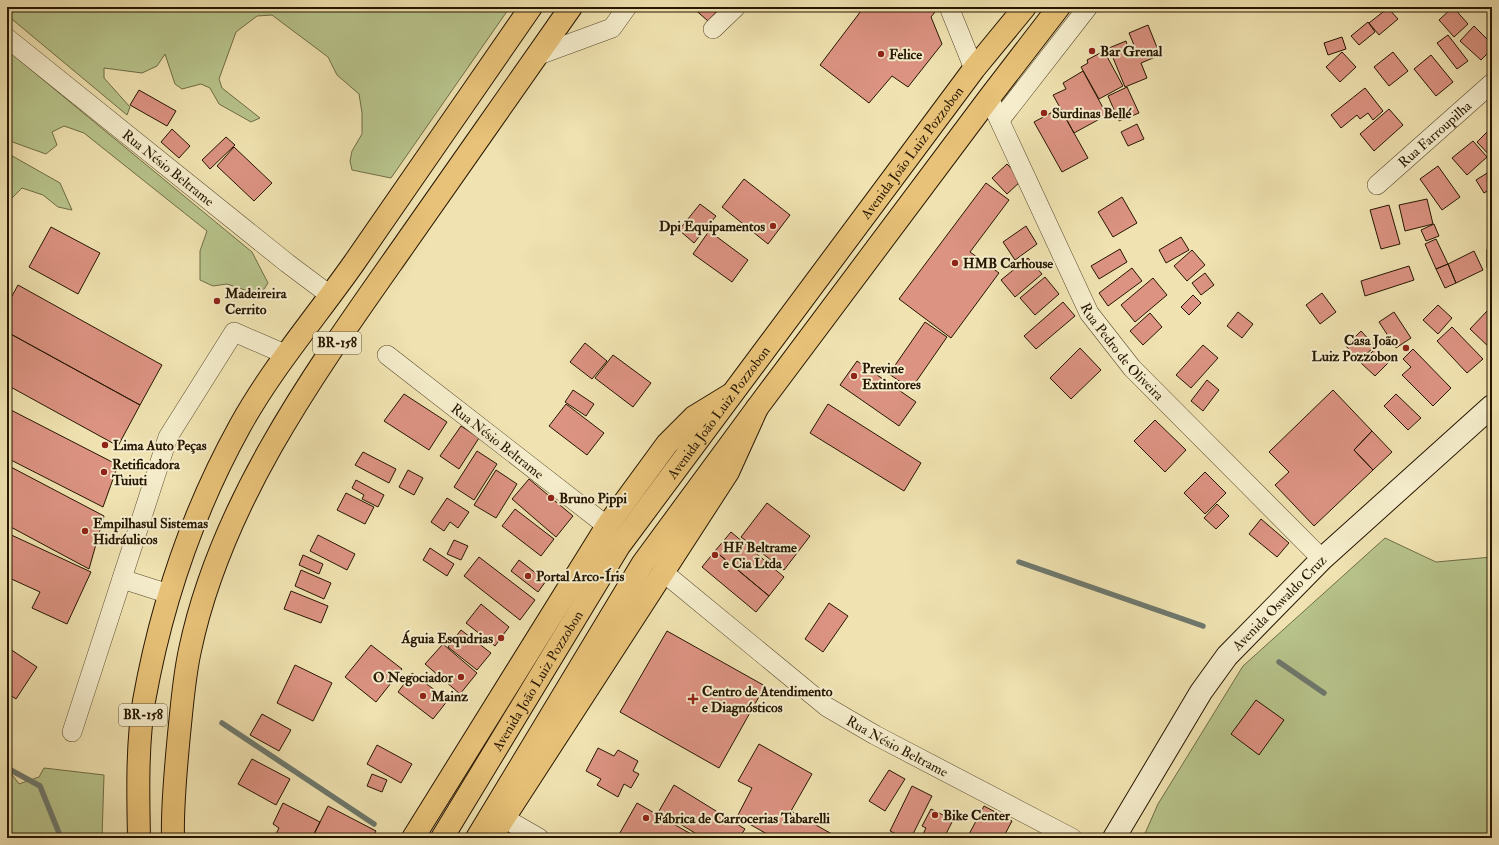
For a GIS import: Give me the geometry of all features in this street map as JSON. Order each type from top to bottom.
[{"type":"main road","name":"BR-158","points":[[139,838],[140,762],[144,703],[169,594],[192,531],[240,426],[265,386],[331,296],[532,7]]},
{"type":"main road","name":"BR-158","points":[[173,838],[175,774],[190,650],[203,603],[226,539],[265,458],[296,405],[355,315],[570,7]]},
{"type":"main road","name":"Avenida João Luiz Pozzobon","points":[[442,838],[619,546],[974,69],[1025,7]]},
{"type":"main road","name":"Avenida João Luiz Pozzobon","points":[[477,838],[643,563],[757,408],[1059,7]]},
{"type":"main road","points":[[413,838],[607,526],[667,444],[694,417],[730,395]]},
{"type":"main road","points":[[491,838],[728,472],[757,408]]},
{"type":"street","points":[[536,56],[612,28],[627,7]]},
{"type":"street","points":[[713,29],[736,7]]},
{"type":"street","points":[[949,7],[974,69]]},
{"type":"street","points":[[1000,120],[1088,7]]},
{"type":"street","name":"Rua Nésio Beltrame","points":[[7,38],[287,263],[331,296]]},
{"type":"street","name":"Rua Farroupilha","points":[[1376,185],[1492,83]]},
{"type":"street","name":"Rua Pedro de Oliveira","points":[[989,98],[1090,313],[1132,368],[1322,559]]},
{"type":"street","points":[[72,732],[168,437],[234,332],[287,355]]},
{"type":"street","name":"Rua Nésio Beltrame","points":[[387,355],[607,526]]},
{"type":"street","name":"Avenida Oswaldo Cruz","points":[[1114,838],[1201,692],[1227,656],[1322,559],[1492,406]]},
{"type":"street","name":"Rua Nésio Beltrame","points":[[664,572],[828,707],[875,735],[1072,838]]},
{"type":"street","points":[[122,579],[169,594]]},
{"type":"street","points":[[504,818],[539,838]]},
{"type":"green space","points":[[7,7],[510,7],[391,178],[352,170],[350,161],[352,151],[362,134],[362,113],[359,94],[337,75],[328,57],[272,15],[257,16],[236,32],[219,79],[222,88],[260,118],[251,122],[219,104],[210,88],[201,84],[182,89],[175,84],[165,54],[157,66],[142,73],[104,68],[104,78],[130,107],[127,115],[7,15]]},
{"type":"green space","points":[[7,50],[252,252],[268,283],[260,295],[227,284],[213,286],[200,280],[200,251],[207,231],[84,133],[64,126],[52,132],[57,145],[46,154],[7,140]]},
{"type":"green space","points":[[7,153],[60,183],[72,210],[58,207],[43,195],[22,188],[7,203]]},
{"type":"green space","points":[[1385,538],[1436,562],[1492,557],[1492,838],[1143,838],[1158,804],[1243,666]]},
{"type":"green space","points":[[7,768],[19,784],[39,777],[44,768],[104,775],[102,838],[7,838]]},
{"type":"building","points":[[692,7],[721,7],[708,21]]},
{"type":"building","name":"Felice","points":[[864,7],[939,7],[931,17],[942,44],[908,87],[892,76],[869,103],[820,65]]},
{"type":"building","points":[[1453,7],[1468,24],[1454,37],[1439,20]]},
{"type":"building","points":[[1487,7],[1492,7],[1492,18],[1485,9]]},
{"type":"building","points":[[1388,8],[1398,19],[1379,35],[1369,23]]},
{"type":"building","points":[[1368,22],[1375,32],[1359,45],[1351,36]]},
{"type":"building","points":[[1148,25],[1160,55],[1141,63],[1147,78],[1125,87],[1109,48],[1126,41],[1128,48],[1134,45],[1129,33]]},
{"type":"building","points":[[1474,26],[1492,44],[1492,49],[1481,60],[1460,41]]},
{"type":"building","points":[[1448,35],[1468,61],[1457,69],[1437,43]]},
{"type":"building","points":[[1342,37],[1346,49],[1328,55],[1324,43]]},
{"type":"building","points":[[1104,51],[1123,86],[1099,99],[1081,67],[1088,63],[1087,60]]},
{"type":"building","points":[[1342,52],[1356,67],[1340,82],[1326,67]]},
{"type":"building","points":[[1393,52],[1408,71],[1389,86],[1374,67]]},
{"type":"building","points":[[1431,55],[1453,82],[1436,96],[1414,69]]},
{"type":"building","points":[[1083,71],[1107,115],[1074,133],[1053,95],[1066,89],[1063,83]]},
{"type":"building","points":[[1127,87],[1139,113],[1119,121],[1108,96]]},
{"type":"building","points":[[1365,88],[1383,111],[1373,120],[1368,113],[1360,119],[1357,115],[1341,128],[1331,115]]},
{"type":"building","points":[[139,90],[176,111],[167,126],[130,105]]},
{"type":"building","points":[[1060,108],[1088,158],[1062,172],[1034,122]]},
{"type":"building","points":[[1389,109],[1403,125],[1374,151],[1360,134]]},
{"type":"building","points":[[1137,124],[1144,139],[1128,146],[1121,132]]},
{"type":"building","points":[[1492,127],[1492,158],[1477,142]]},
{"type":"building","points":[[172,129],[190,146],[179,158],[161,142]]},
{"type":"building","points":[[226,137],[235,145],[210,169],[202,160]]},
{"type":"building","points":[[1473,141],[1487,157],[1467,175],[1452,158]]},
{"type":"building","points":[[234,147],[272,183],[254,201],[217,166]]},
{"type":"building","points":[[1007,164],[1022,180],[1007,194],[992,178]]},
{"type":"building","points":[[1438,166],[1460,197],[1442,210],[1420,179]]},
{"type":"building","points":[[1492,170],[1492,188],[1484,193],[1476,180]]},
{"type":"building","points":[[744,179],[790,215],[768,244],[722,207]]},
{"type":"building","name":"HMB Carhouse","points":[[986,183],[1009,200],[970,252],[999,273],[951,338],[899,299]]},
{"type":"building","points":[[1122,197],[1137,223],[1113,237],[1098,212]]},
{"type":"building","points":[[1427,199],[1433,224],[1405,231],[1399,205]]},
{"type":"building","points":[[700,204],[716,216],[694,243],[679,230]]},
{"type":"building","points":[[1389,205],[1400,244],[1381,249],[1370,210]]},
{"type":"building","points":[[1434,224],[1439,236],[1426,241],[1421,230]]},
{"type":"building","points":[[1026,226],[1037,244],[1015,260],[1003,242]]},
{"type":"building","points":[[51,227],[100,253],[78,294],[29,267]]},
{"type":"building","points":[[709,231],[748,260],[732,282],[693,254]]},
{"type":"building","points":[[1181,237],[1189,250],[1166,263],[1159,250]]},
{"type":"building","points":[[1436,239],[1448,264],[1436,269],[1425,244]]},
{"type":"building","points":[[1492,239],[1492,279],[1487,267],[1487,250]]},
{"type":"building","points":[[1120,249],[1127,262],[1099,279],[1091,266]]},
{"type":"building","points":[[1192,250],[1205,265],[1187,281],[1174,266]]},
{"type":"building","points":[[1474,251],[1483,270],[1456,283],[1448,264]]},
{"type":"building","points":[[1028,258],[1042,274],[1015,297],[1001,280]]},
{"type":"building","points":[[1448,264],[1456,283],[1445,288],[1436,269]]},
{"type":"building","points":[[1409,266],[1414,280],[1365,296],[1361,281]]},
{"type":"building","points":[[1132,268],[1142,281],[1108,306],[1099,293]]},
{"type":"building","points":[[1205,273],[1214,285],[1201,295],[1192,283]]},
{"type":"building","points":[[1045,277],[1059,294],[1035,315],[1020,298]]},
{"type":"building","points":[[1153,278],[1167,295],[1135,322],[1121,305]]},
{"type":"building","points":[[18,285],[162,365],[140,405],[7,332],[7,305]]},
{"type":"building","points":[[1322,293],[1336,312],[1320,324],[1306,305]]},
{"type":"building","points":[[1193,295],[1201,303],[1189,315],[1181,307]]},
{"type":"building","points":[[1063,302],[1075,316],[1036,349],[1024,336]]},
{"type":"building","points":[[1438,305],[1452,318],[1438,334],[1423,320]]},
{"type":"building","points":[[1488,310],[1492,314],[1492,350],[1470,329]]},
{"type":"building","points":[[1238,312],[1253,324],[1242,338],[1227,326]]},
{"type":"building","points":[[1394,312],[1411,338],[1396,348],[1379,322]]},
{"type":"building","points":[[1150,313],[1162,327],[1143,345],[1130,331]]},
{"type":"building","points":[[925,322],[947,337],[911,389],[889,374]]},
{"type":"building","points":[[1452,327],[1483,359],[1467,373],[1437,341]]},
{"type":"building","points":[[1361,331],[1375,346],[1359,361],[1346,346]]},
{"type":"building","points":[[7,332],[140,405],[118,446],[7,385]]},
{"type":"building","points":[[585,343],[607,361],[592,379],[570,362]]},
{"type":"building","points":[[1203,345],[1218,358],[1191,388],[1176,375]]},
{"type":"building","points":[[1080,348],[1101,370],[1071,399],[1050,378]]},
{"type":"building","points":[[1375,349],[1388,363],[1375,376],[1361,363]]},
{"type":"building","points":[[1413,349],[1451,388],[1433,406],[1402,375],[1411,367],[1403,359]]},
{"type":"building","points":[[613,355],[651,383],[633,407],[595,378]]},
{"type":"building","points":[[857,361],[916,402],[899,426],[840,385]]},
{"type":"building","points":[[1207,380],[1219,390],[1203,411],[1191,401]]},
{"type":"building","points":[[573,390],[594,404],[586,416],[565,402]]},
{"type":"building","points":[[1333,390],[1372,431],[1354,450],[1373,470],[1314,526],[1275,485],[1289,472],[1269,452]]},
{"type":"building","points":[[404,394],[447,422],[429,450],[384,421]]},
{"type":"building","points":[[1396,394],[1421,418],[1408,430],[1384,406]]},
{"type":"building","points":[[566,404],[604,433],[587,455],[549,426]]},
{"type":"building","points":[[828,404],[921,463],[904,491],[810,433]]},
{"type":"building","points":[[7,408],[118,465],[103,507],[7,458]]},
{"type":"building","points":[[1155,420],[1186,450],[1165,472],[1134,441]]},
{"type":"building","points":[[461,426],[479,438],[459,469],[440,456]]},
{"type":"building","points":[[1372,431],[1392,452],[1373,470],[1354,450]]},
{"type":"building","points":[[477,451],[497,464],[474,500],[454,487]]},
{"type":"building","points":[[363,452],[396,469],[389,483],[355,465]]},
{"type":"building","points":[[7,465],[104,516],[89,569],[7,525]]},
{"type":"building","points":[[408,470],[423,478],[414,495],[399,487]]},
{"type":"building","points":[[496,470],[517,484],[496,518],[474,505]]},
{"type":"building","points":[[1205,472],[1226,493],[1205,514],[1184,493]]},
{"type":"building","points":[[529,479],[573,516],[556,537],[512,499]]},
{"type":"building","points":[[356,480],[384,495],[378,507],[362,499],[364,495],[352,488]]},
{"type":"building","points":[[346,493],[374,507],[365,524],[337,510]]},
{"type":"building","points":[[447,498],[469,512],[458,528],[450,522],[444,531],[431,522]]},
{"type":"building","points":[[767,503],[810,536],[784,570],[741,537]]},
{"type":"building","points":[[1217,504],[1229,516],[1216,529],[1204,518]]},
{"type":"building","points":[[515,509],[554,539],[541,556],[502,526]]},
{"type":"building","points":[[1261,519],[1289,543],[1277,557],[1249,534]]},
{"type":"building","points":[[731,532],[784,577],[769,596],[715,551]]},
{"type":"building","points":[[7,533],[91,572],[67,624],[32,608],[40,592],[7,577]]},
{"type":"building","points":[[318,535],[355,554],[347,570],[310,551]]},
{"type":"building","points":[[454,540],[468,546],[461,560],[447,554]]},
{"type":"building","points":[[430,548],[454,564],[447,576],[423,560]]},
{"type":"building","points":[[715,551],[769,596],[756,612],[702,567]]},
{"type":"building","points":[[303,555],[323,564],[319,574],[299,565]]},
{"type":"building","points":[[479,557],[535,600],[520,620],[464,576]]},
{"type":"building","name":"Portal Arco-Íris","points":[[519,560],[546,581],[538,592],[511,571]]},
{"type":"building","points":[[301,570],[331,583],[324,599],[295,586]]},
{"type":"building","points":[[291,591],[328,606],[321,623],[284,609]]},
{"type":"building","points":[[829,603],[848,616],[823,652],[805,639]]},
{"type":"building","points":[[481,604],[509,627],[495,646],[466,623]]},
{"type":"building","points":[[461,630],[491,653],[477,670],[448,647]]},
{"type":"building","name":"Centro de Atendimento e Diagnósticos","points":[[667,631],[765,686],[719,768],[620,712]]},
{"type":"building","points":[[443,644],[477,673],[460,694],[425,664]]},
{"type":"building","points":[[371,645],[402,669],[376,702],[345,677]]},
{"type":"building","points":[[7,647],[37,667],[16,699],[7,693]]},
{"type":"building","points":[[295,665],[332,683],[313,721],[277,703]]},
{"type":"building","name":"Mainz","points":[[412,673],[448,700],[433,719],[398,692]]},
{"type":"building","points":[[1256,700],[1284,720],[1259,755],[1231,734]]},
{"type":"building","points":[[262,714],[291,730],[279,751],[250,735]]},
{"type":"building","points":[[759,744],[812,774],[791,811],[839,838],[774,838],[737,817],[752,788],[738,781]]},
{"type":"building","points":[[377,745],[412,764],[401,783],[367,764]]},
{"type":"building","points":[[598,748],[614,756],[618,750],[638,761],[633,771],[639,774],[631,788],[624,784],[618,797],[597,785],[601,779],[586,771]]},
{"type":"building","points":[[252,759],[290,779],[276,805],[238,784]]},
{"type":"building","points":[[889,770],[905,779],[885,811],[869,801]]},
{"type":"building","points":[[372,774],[387,780],[382,792],[367,786]]},
{"type":"building","points":[[674,785],[745,829],[739,838],[703,838],[659,811]]},
{"type":"building","points":[[912,786],[932,796],[911,838],[904,838],[890,831]]},
{"type":"building","points":[[283,803],[320,822],[312,838],[278,838],[275,836],[279,828],[273,824]]},
{"type":"building","name":"Fábrica de Carrocerias Tabarelli","points":[[637,803],[691,834],[689,838],[617,838]]},
{"type":"building","points":[[328,806],[376,831],[372,838],[312,838]]},
{"type":"building","points":[[984,806],[1012,821],[1003,838],[967,838]]},
{"type":"building","points":[[931,809],[953,820],[944,838],[921,838],[926,828],[922,826]]},
{"type":"waterway","points":[[1019,562],[1203,626]]},
{"type":"waterway","points":[[1279,662],[1324,693]]},
{"type":"waterway","points":[[222,723],[374,824]]},
{"type":"waterway","points":[[7,768],[40,786],[61,838]]},
{"type":"place","name":"Bar Grenal","points":[[1092,51]]},
{"type":"place","name":"Felice","points":[[881,54]]},
{"type":"place","name":"Surdinas Bellé","points":[[1044,113]]},
{"type":"place","name":"Dpi Equipamentos","points":[[773,226]]},
{"type":"place","name":"HMB Carhouse","points":[[955,263]]},
{"type":"place","name":"Madeireira Cerrito","points":[[217,301]]},
{"type":"place","name":"Casa João Luiz Pozzobon","points":[[1406,348]]},
{"type":"place","name":"Previne Extintores","points":[[854,376]]},
{"type":"place","name":"Lima Auto Peças","points":[[105,445]]},
{"type":"place","name":"Retificadora Tuiuti","points":[[104,472]]},
{"type":"place","name":"Bruno Pippi","points":[[551,498]]},
{"type":"place","name":"Empilhasul Sistemas Hidráulicos","points":[[85,531]]},
{"type":"place","name":"HF Beltrame e Cia Ltda","points":[[715,555]]},
{"type":"place","name":"Portal Arco-Íris","points":[[528,576]]},
{"type":"place","name":"Águia Esqudrias","points":[[501,638]]},
{"type":"place","name":"O Negociador","points":[[461,677]]},
{"type":"place","name":"Mainz","points":[[423,696]]},
{"type":"place","name":"Centro de Atendimento e Diagnósticos","points":[[693,699]]},
{"type":"place","name":"Bike Center","points":[[935,815]]},
{"type":"place","name":"Fábrica de Carrocerias Tabarelli","points":[[646,818]]}]
